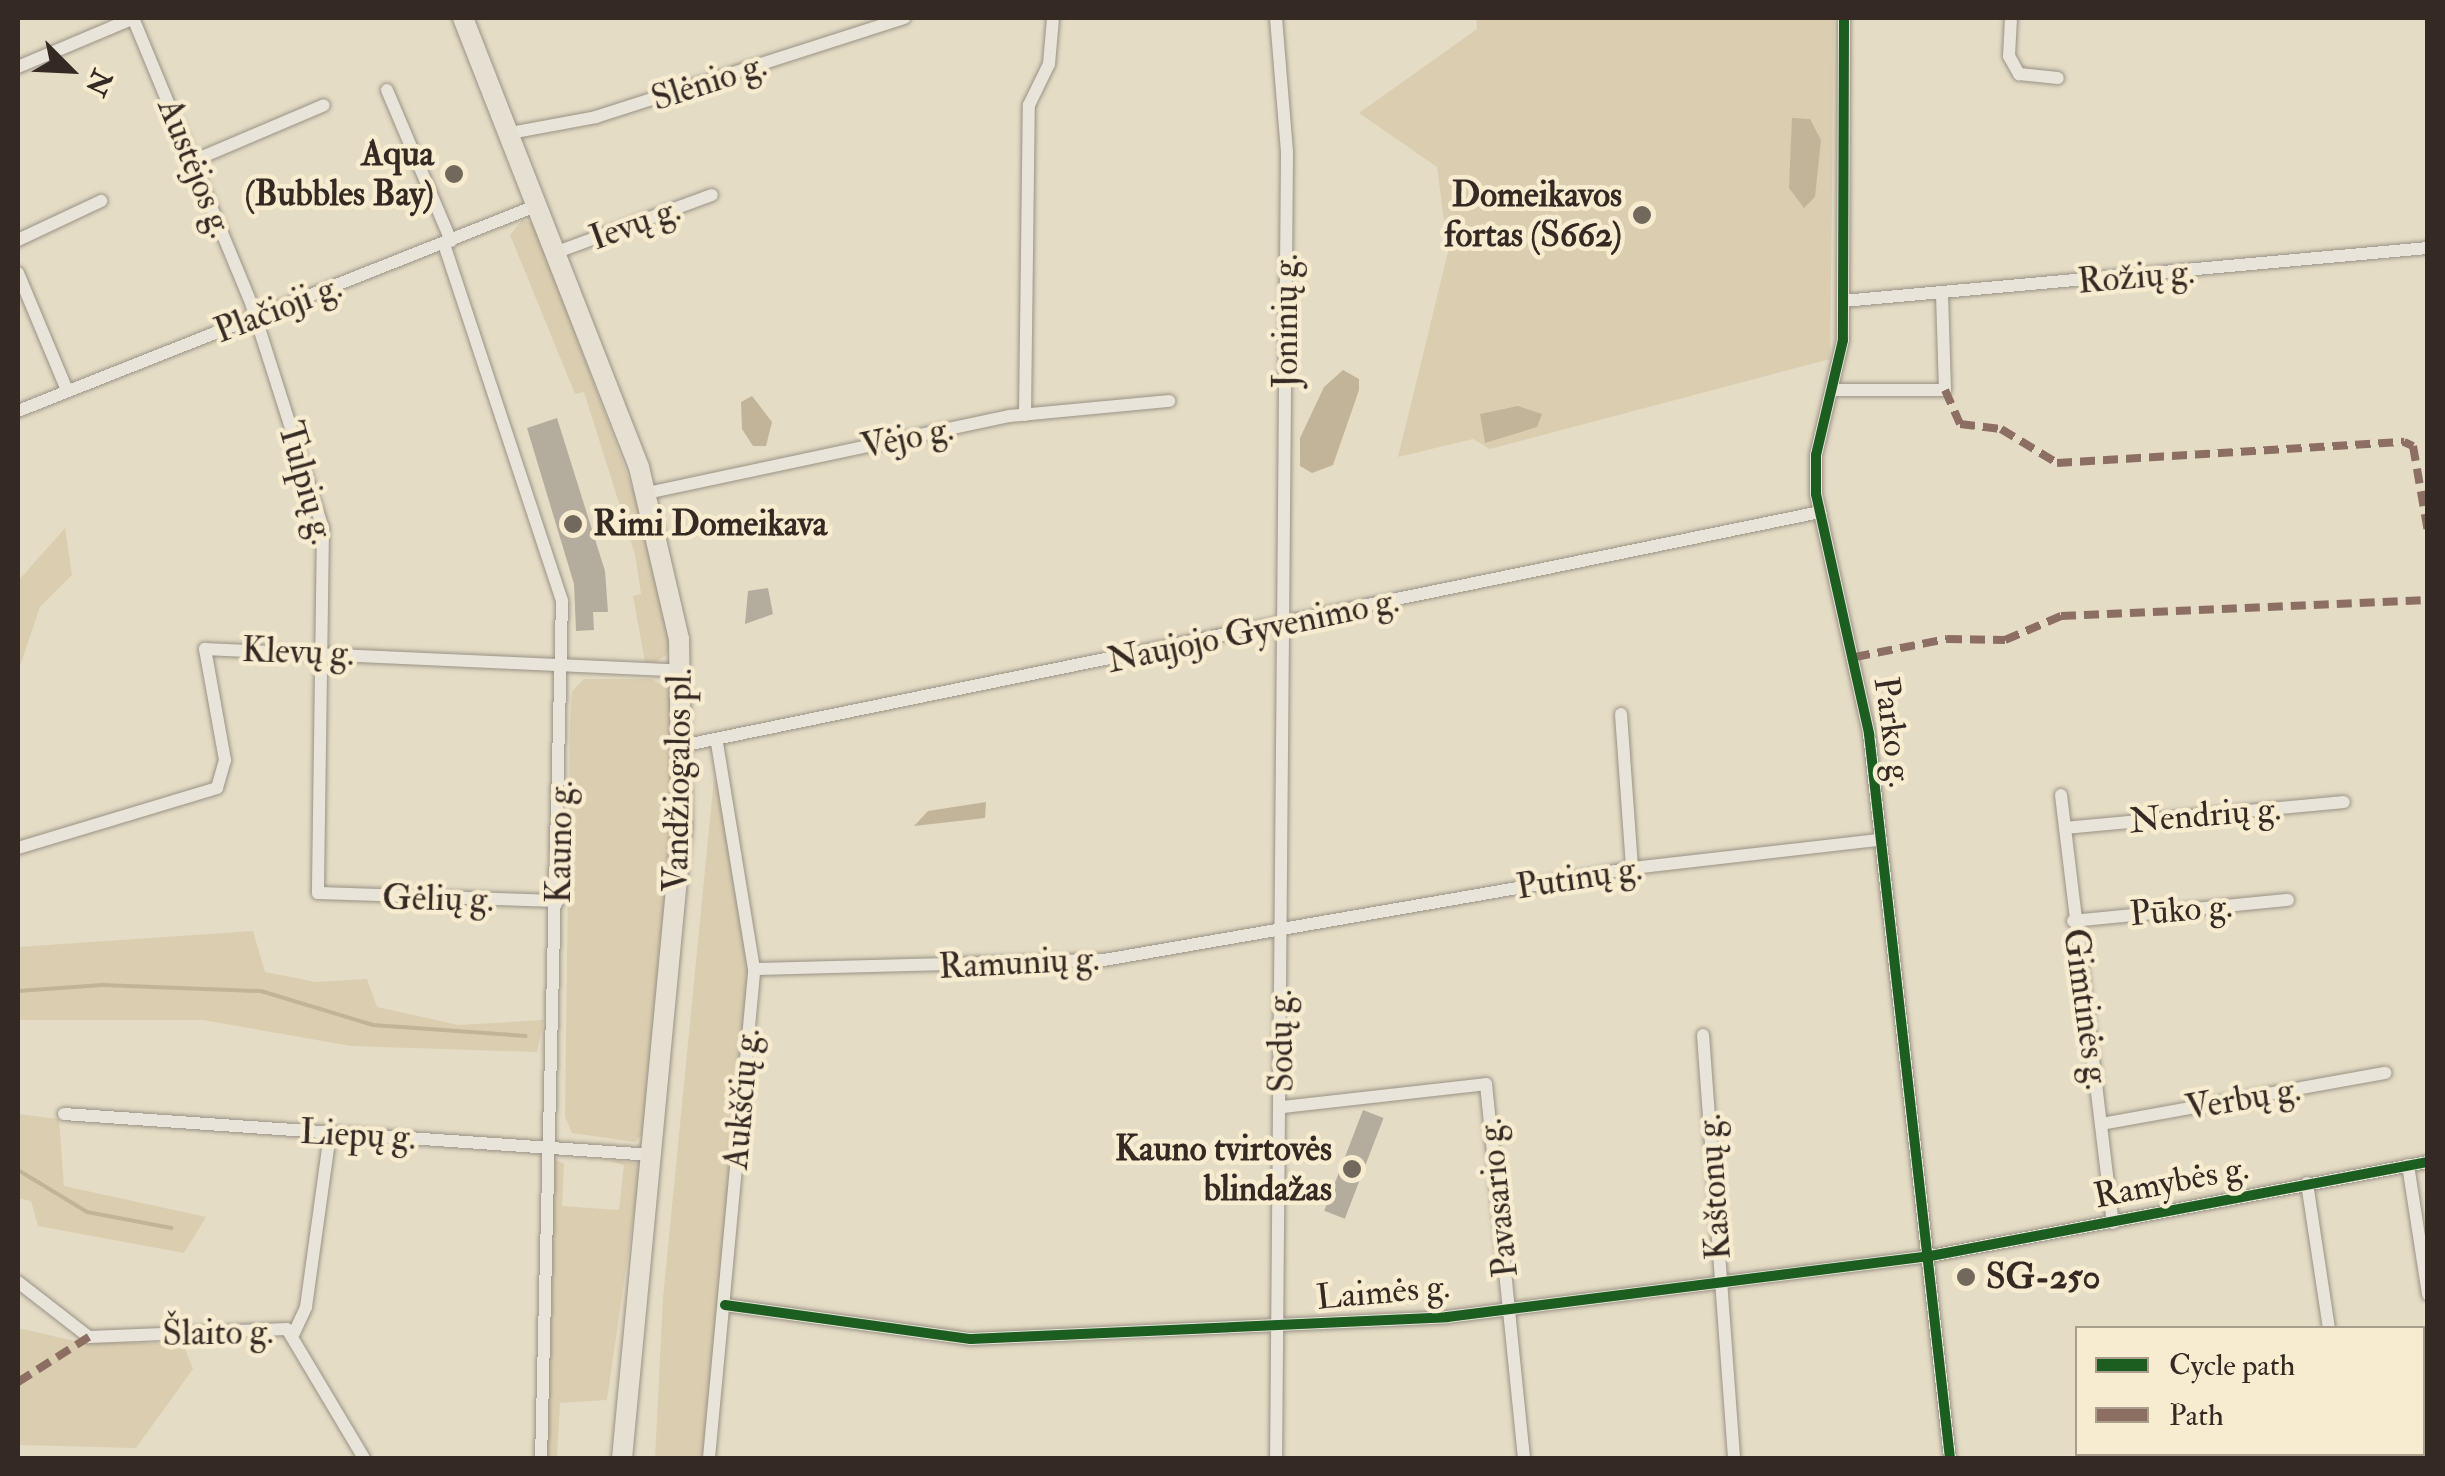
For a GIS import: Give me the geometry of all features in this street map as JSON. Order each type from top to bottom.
[{"type":"main road","name":"Vandžiogalos pl.","points":[[463,18],[557,252],[647,493],[682,671],[686,745],[622,1458]]},
{"type":"street","points":[[18,67],[133,18]]},
{"type":"street","name":"Austėjos g.","points":[[133,18],[255,318]]},
{"type":"street","name":"Slėnio g.","points":[[510,133],[596,117],[905,18]]},
{"type":"street","points":[[1025,416],[1028,105],[1048,64],[1052,18]]},
{"type":"street","name":"Joninių g.","points":[[1276,18],[1287,153],[1285,624]]},
{"type":"street","name":"Parko g.","points":[[1844,18],[1843,302],[1834,390],[1815,464],[1820,512],[1861,686],[1950,1458]]},
{"type":"street","points":[[2010,18],[2009,56],[2019,74],[2058,78]]},
{"type":"street","name":"Kauno g.","points":[[388,90],[448,243],[554,566],[564,666],[554,1146],[541,1458]]},
{"type":"street","points":[[192,161],[324,105]]},
{"type":"street","name":"Ievų g.","points":[[557,252],[712,196]]},
{"type":"street","points":[[18,240],[101,201]]},
{"type":"street","name":"Plačioji g.","points":[[18,411],[66,388],[538,206]]},
{"type":"street","name":"Rožių g.","points":[[1843,302],[2428,248]]},
{"type":"street","points":[[18,272],[66,388]]},
{"type":"street","points":[[1834,390],[1944,390],[1942,295]]},
{"type":"street","name":"Tulpių g.","points":[[255,318],[323,528],[325,653],[318,893]]},
{"type":"street","name":"Vėjo g.","points":[[647,493],[1025,416],[1169,401]]},
{"type":"street","name":"Naujojo Gyvenimo g.","points":[[686,745],[717,742],[1820,512]]},
{"type":"street","name":"Sodų g.","points":[[1276,1458],[1285,624]]},
{"type":"street","name":"Klevų g.","points":[[18,848],[216,788],[225,760],[206,649],[682,671]]},
{"type":"street","points":[[1621,714],[1632,868]]},
{"type":"street","name":"Aukščių g.","points":[[709,1458],[754,970],[717,742]]},
{"type":"street","name":"Gimtinės g.","points":[[2061,796],[2073,920],[2113,1223]]},
{"type":"street","name":"Nendrių g.","points":[[2065,828],[2344,802]]},
{"type":"street","name":"Putinų g.","points":[[1281,928],[1632,868],[1879,840]]},
{"type":"street","name":"Gėlių g.","points":[[318,893],[558,901]]},
{"type":"street","name":"Pūko g.","points":[[2073,920],[2288,900]]},
{"type":"street","name":"Ramunių g.","points":[[754,970],[1101,960],[1281,928]]},
{"type":"street","name":"Kaštonų g.","points":[[1703,1035],[1734,1458]]},
{"type":"street","name":"Verbų g.","points":[[2101,1124],[2385,1073]]},
{"type":"street","name":"Pavasario g.","points":[[1282,1108],[1484,1082],[1524,1458]]},
{"type":"street","name":"Liepų g.","points":[[64,1114],[652,1155]]},
{"type":"street","points":[[294,1333],[306,1306],[330,1134]]},
{"type":"street","name":"Ramybės g.","points":[[1925,1257],[2428,1162]]},
{"type":"street","points":[[2408,1165],[2428,1294]]},
{"type":"street","points":[[2307,1182],[2329,1326]]},
{"type":"street","name":"Laimės g.","points":[[724,1305],[971,1338],[1277,1328],[1509,1307],[1925,1257]]},
{"type":"street","name":"Šlaito g.","points":[[18,1282],[89,1337],[268,1326],[294,1333],[364,1458]]},
{"type":"shaded area","name":"Domeikavos fortas (S662)","points":[[1476,18],[1834,18],[1830,359],[1490,449],[1473,439],[1398,457],[1448,252],[1437,167],[1359,113],[1477,29]]},
{"type":"shaded area","points":[[1792,118],[1810,119],[1821,140],[1815,197],[1804,208],[1789,188]]},
{"type":"shaded area","points":[[522,220],[535,223],[646,525],[670,643],[668,654],[654,663],[645,662],[633,596],[641,594],[635,554],[584,392],[575,394],[510,235]]},
{"type":"shaded area","points":[[1343,370],[1359,379],[1359,390],[1333,465],[1312,473],[1300,466],[1300,438],[1324,387]]},
{"type":"shaded area","points":[[752,396],[772,422],[766,446],[753,446],[742,429],[741,402]]},
{"type":"shaded area","points":[[1518,406],[1542,414],[1537,427],[1485,443],[1480,414]]},
{"type":"shaded area","points":[[65,528],[72,575],[40,607],[18,672],[18,581]]},
{"type":"shaded area","points":[[584,679],[652,679],[670,690],[676,786],[645,1131],[635,1142],[572,1133],[565,1117],[570,719],[572,691]]},
{"type":"shaded area","points":[[714,778],[730,813],[754,969],[709,1458],[655,1458],[663,1298]]},
{"type":"shaded area","points":[[986,802],[985,818],[914,826],[928,811]]},
{"type":"shaded area","points":[[253,931],[265,972],[316,982],[367,979],[377,1007],[458,1025],[544,1020],[537,1052],[351,1046],[203,1020],[18,1020],[18,947]]},
{"type":"shaded area","points":[[18,1114],[59,1119],[64,1186],[206,1217],[184,1253],[38,1226],[31,1201],[18,1198]]},
{"type":"shaded area","points":[[551,1157],[564,1164],[562,1206],[619,1210],[624,1165],[607,1160],[641,1164],[607,1400],[560,1403],[557,1458],[546,1458]]},
{"type":"shaded area","points":[[18,1328],[79,1342],[183,1344],[193,1369],[136,1448],[18,1445]]},
{"type":"building","name":"Rimi Domeikava","points":[[557,418],[605,571],[608,612],[593,612],[594,630],[576,631],[574,584],[527,428]]},
{"type":"building","points":[[768,588],[773,614],[745,624],[748,591]]},
{"type":"building","name":"Kauno tvirtovės blindažas","points":[[1363,1110],[1384,1118],[1345,1219],[1324,1211]]},
{"type":"waterway","points":[[18,991],[102,985],[261,991],[373,1025],[526,1036]]},
{"type":"waterway","points":[[18,1170],[87,1212],[172,1228]]},
{"type":"marked path","points":[[1945,390],[1960,424],[2001,429],[2057,463],[2404,442],[2413,446],[2428,532]]},
{"type":"marked path","points":[[1855,657],[1947,639],[2005,640],[2061,616],[2428,600]]},
{"type":"marked path","points":[[18,1382],[89,1337]]},
{"type":"cycle path","points":[[1844,18],[1843,340],[1816,455],[1816,494],[1869,734],[1950,1458]]},
{"type":"cycle path","points":[[725,1305],[971,1339],[1447,1317],[1925,1257],[2428,1162]]},
{"type":"place","name":"Aqua (Bubbles Bay)","points":[[454,174]]},
{"type":"place","name":"Domeikavos fortas (S662)","points":[[1642,215]]},
{"type":"place","name":"Rimi Domeikava","points":[[573,524]]},
{"type":"place","name":"Kauno tvirtovės blindažas","points":[[1352,1169]]},
{"type":"place","name":"SG-250","points":[[1966,1277]]}]
